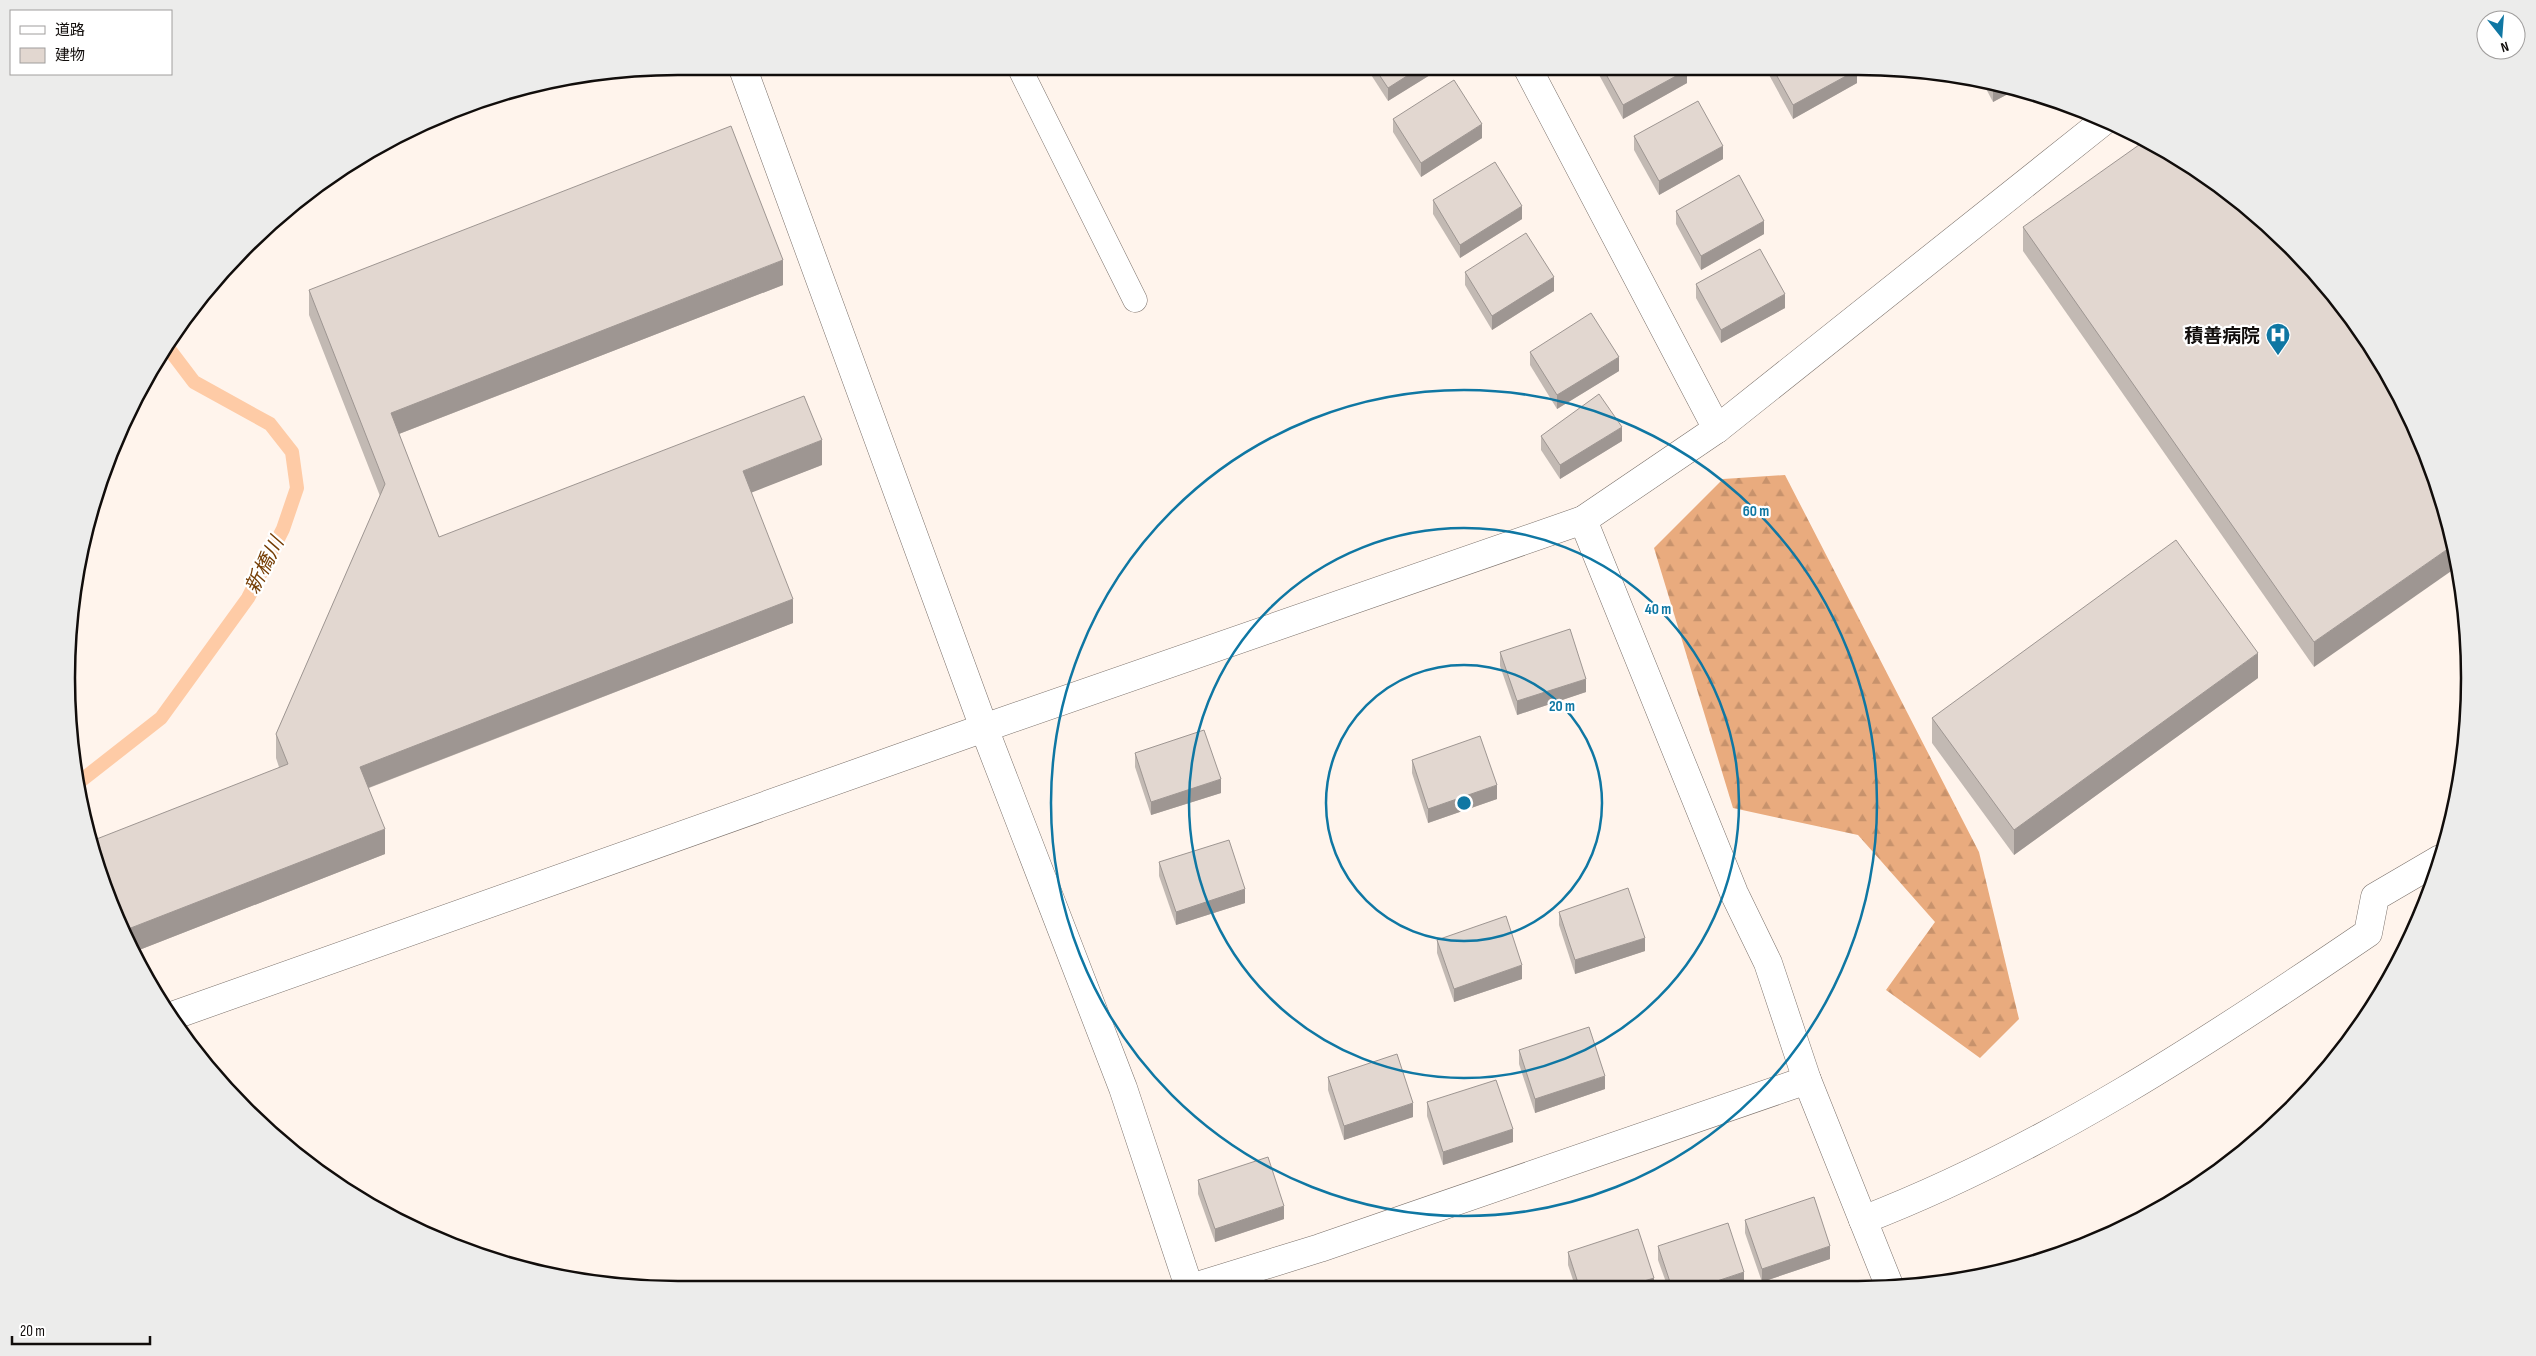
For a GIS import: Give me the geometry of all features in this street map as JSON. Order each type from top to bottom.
[{"type":"street","points":[[745,75],[984,728],[1123,1088],[1186,1281]]},
{"type":"street","points":[[1531,75],[1717,429]]},
{"type":"street","points":[[178,1014],[984,728],[1583,520],[1717,429],[2098,125]]},
{"type":"street","points":[[1583,520],[1734,893],[1768,963],[1807,1080],[1887,1280]]},
{"type":"street","points":[[1863,1220],[1919,1198],[2086,1113],[2248,1015],[2368,933],[2375,897],[2431,864]]},
{"type":"street","points":[[1213,1281],[1320,1248],[1807,1080]]},
{"type":"lane","points":[[1023,75],[1135,300]]},
{"type":"green space","points":[[1785,475],[1979,852],[2019,1019],[1980,1058],[1886,990],[1935,922],[1858,835],[1733,808],[1654,548],[1723,479]]},
{"type":"building","points":[[1379,75],[1408,75],[1388,88]]},
{"type":"building","points":[[1606,75],[1678,75],[1623,105]]},
{"type":"building","points":[[1776,75],[1848,75],[1793,105]]},
{"type":"building","points":[[1454,80],[1482,124],[1421,163],[1393,119]]},
{"type":"building","points":[[1698,101],[1723,146],[1659,181],[1634,136]]},
{"type":"building","points":[[731,126],[783,260],[391,413],[439,537],[804,396],[822,440],[743,471],[793,599],[360,767],[385,829],[130,928],[107,872],[97,839],[288,764],[276,734],[385,484],[309,290]]},
{"type":"building","points":[[2139,145],[2193,177],[2225,200],[2256,225],[2311,280],[2359,343],[2399,411],[2415,447],[2429,484],[2447,550],[2314,642],[2023,227]]},
{"type":"building","points":[[1495,162],[1522,206],[1460,245],[1433,200]]},
{"type":"building","points":[[1739,175],[1764,221],[1701,256],[1676,211]]},
{"type":"building","points":[[1526,233],[1554,277],[1492,316],[1465,272]]},
{"type":"building","points":[[1760,249],[1785,294],[1721,330],[1696,284]]},
{"type":"building","points":[[1591,313],[1619,357],[1557,395],[1530,352]]},
{"type":"building","points":[[1599,394],[1622,427],[1560,465],[1541,436]]},
{"type":"building","points":[[2176,540],[2258,653],[2014,830],[1932,718]]},
{"type":"building","points":[[1570,629],[1586,679],[1517,701],[1500,652]]},
{"type":"building","points":[[1204,730],[1221,779],[1151,802],[1135,753]]},
{"type":"building","points":[[1480,736],[1497,785],[1428,809],[1412,760]]},
{"type":"building","points":[[1229,840],[1245,889],[1176,912],[1159,862]]},
{"type":"building","points":[[1628,888],[1645,938],[1575,960],[1559,912]]},
{"type":"building","points":[[1506,916],[1522,965],[1454,989],[1437,940]]},
{"type":"building","points":[[1589,1027],[1605,1076],[1535,1099],[1519,1050]]},
{"type":"building","points":[[1397,1054],[1413,1103],[1344,1126],[1328,1077]]},
{"type":"building","points":[[1496,1080],[1513,1129],[1443,1152],[1427,1102]]},
{"type":"building","points":[[1268,1157],[1284,1206],[1215,1229],[1198,1180]]},
{"type":"building","points":[[1814,1197],[1830,1246],[1762,1269],[1745,1220]]},
{"type":"building","points":[[1728,1223],[1744,1272],[1717,1281],[1670,1281],[1658,1246]]},
{"type":"building","points":[[1638,1229],[1654,1278],[1644,1281],[1577,1281],[1568,1252]]},
{"type":"waterway","name":"新橋川","points":[[84,778],[161,718],[248,598],[283,529],[297,488],[292,452],[270,424],[194,382],[171,352]]},
{"type":"place","name":"積善病院","points":[[2278,356]]}]
